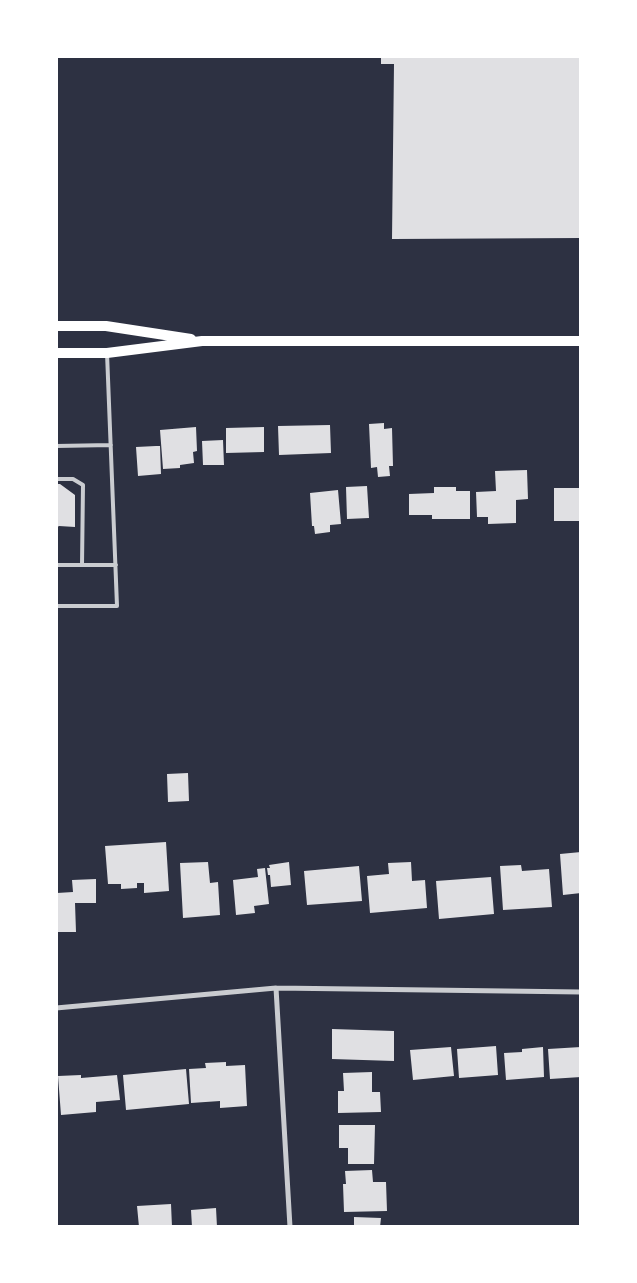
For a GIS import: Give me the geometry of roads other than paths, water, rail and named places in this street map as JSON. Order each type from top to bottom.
[{"type":"main road","points":[[56,326],[106,326],[202,341]]},
{"type":"main road","points":[[56,354],[107,354],[202,341],[581,341]]},
{"type":"street","points":[[276,988],[290,1227]]},
{"type":"street","points":[[56,1008],[276,988],[581,992]]},
{"type":"lane","points":[[56,606],[117,606],[107,354]]},
{"type":"lane","points":[[56,446],[111,445]]},
{"type":"lane","points":[[56,480],[73,479],[83,485],[82,565]]},
{"type":"lane","points":[[56,565],[116,565]]}]
